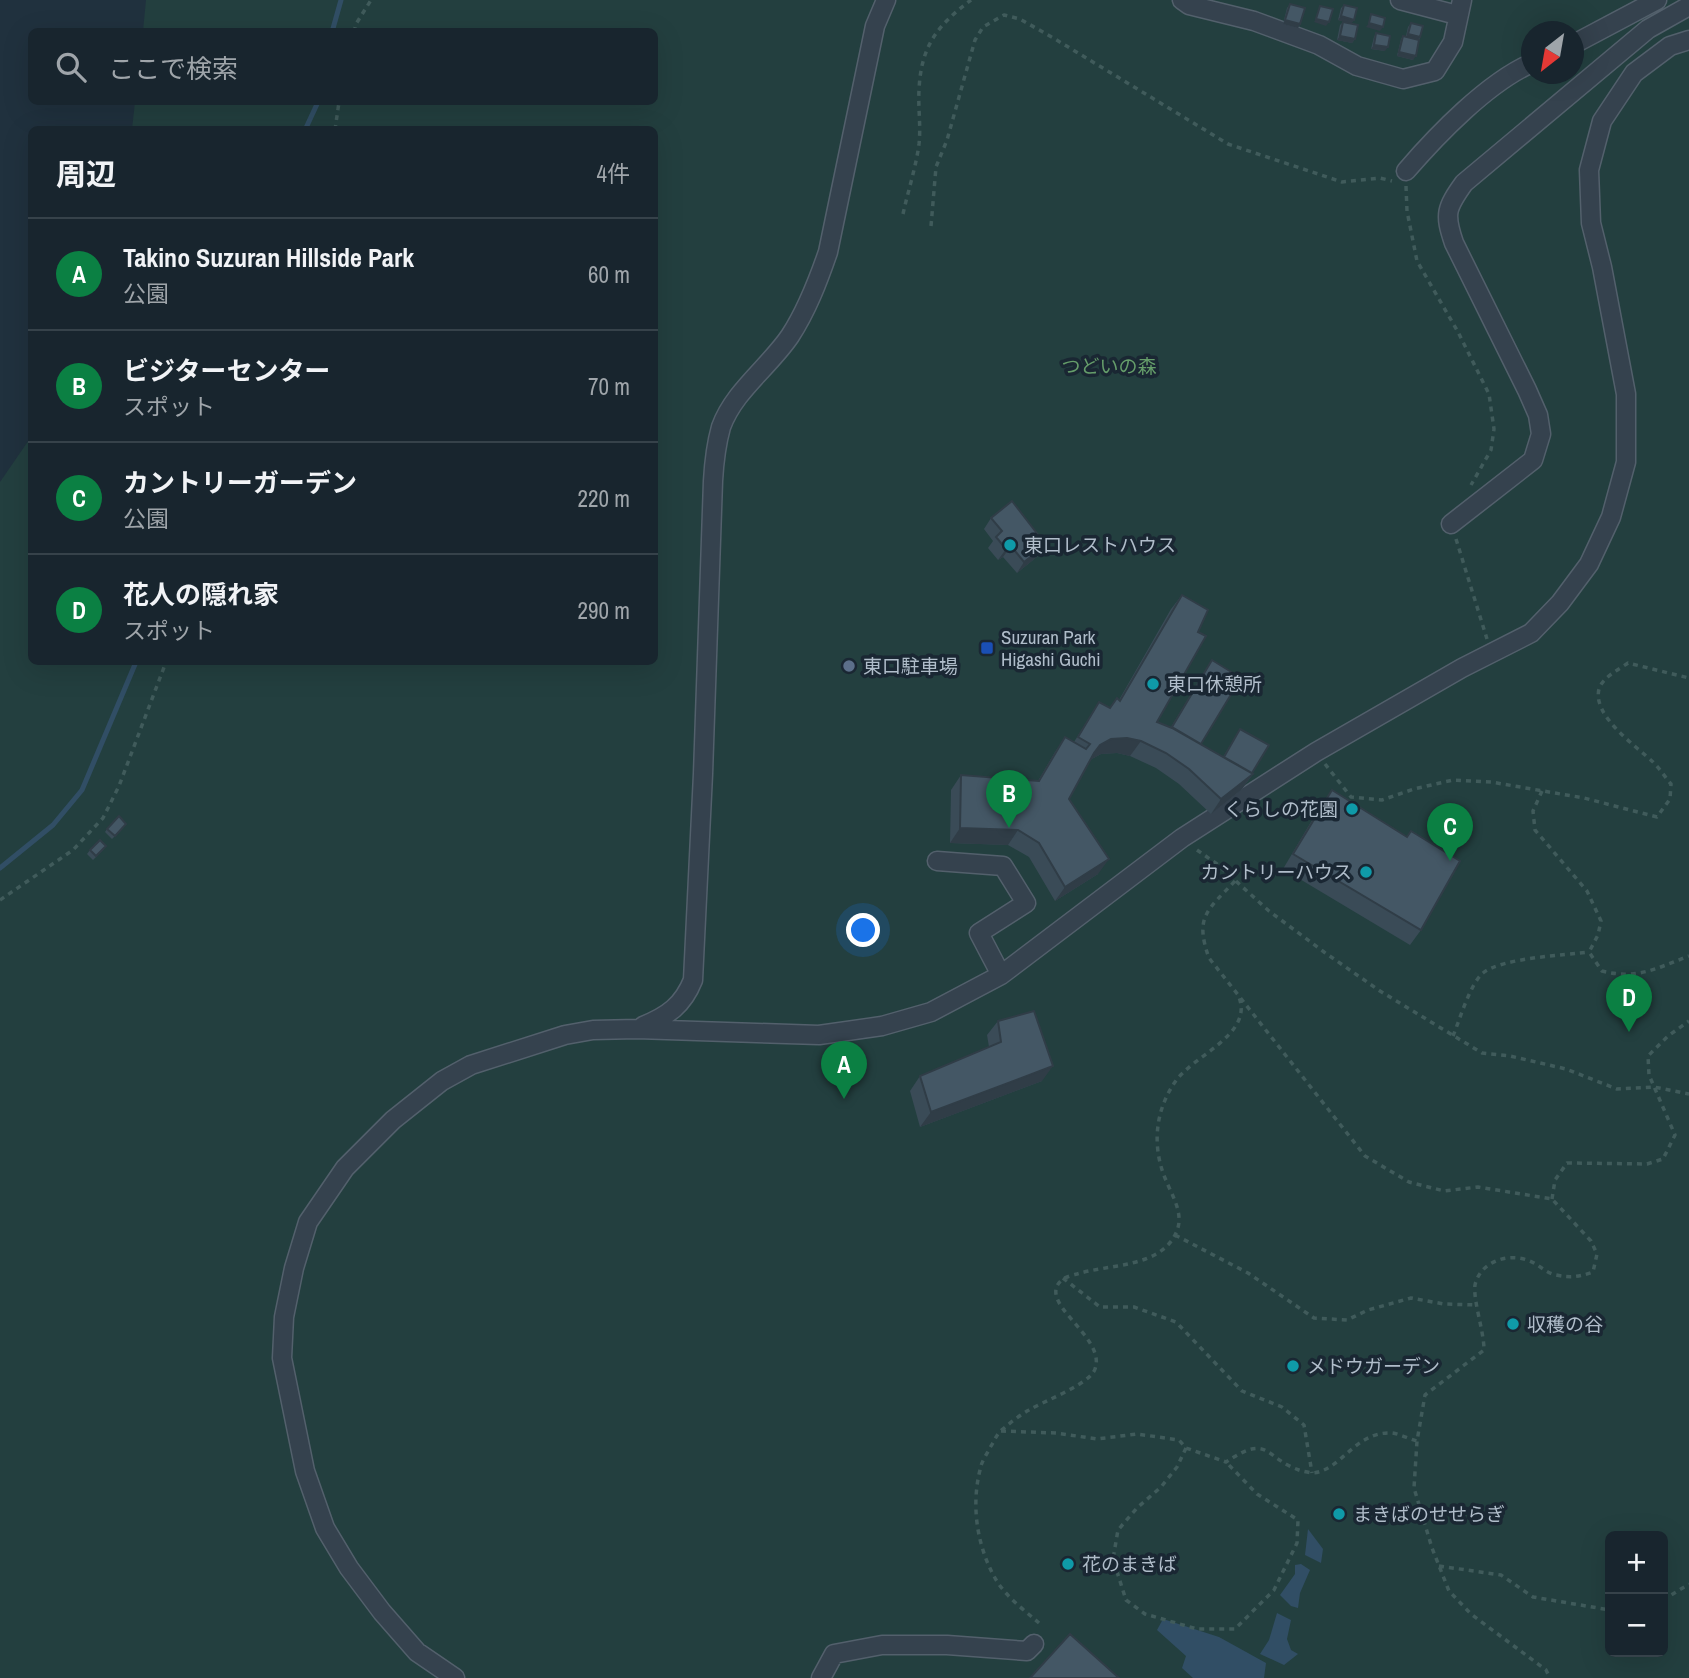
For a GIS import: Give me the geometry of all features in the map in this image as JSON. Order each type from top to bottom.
[{"type":"street","points":[[637,1029],[673,1012],[687,995],[693,979],[714,470],[722,426],[744,390],[789,338],[803,315],[828,252],[875,26],[886,0]]},
{"type":"street","points":[[1182,0],[1189,5],[1254,21],[1319,45],[1357,66],[1403,79],[1436,71],[1453,42],[1460,8],[1399,0]]},
{"type":"street","points":[[1584,38],[1657,0]]},
{"type":"street","points":[[1451,523],[1533,460],[1541,434],[1538,415],[1527,390],[1454,243],[1446,219],[1452,199],[1464,183],[1648,29],[1689,6]]},
{"type":"street","points":[[455,1678],[417,1652],[349,1569],[325,1528],[305,1471],[282,1358],[284,1318],[294,1268],[308,1222],[345,1168],[393,1120],[442,1081],[471,1065],[565,1035],[593,1030],[637,1029],[819,1035],[882,1026],[931,1012],[1000,975],[1182,838],[1316,752],[1462,668],[1531,633],[1560,603],[1588,564],[1611,517],[1626,462],[1626,394],[1591,223],[1589,170],[1602,121],[1634,73],[1670,46],[1689,40]]},
{"type":"street","points":[[1405,171],[1435,138],[1511,72],[1521,68]]},
{"type":"street","points":[[937,861],[1003,866],[1026,903],[979,933],[1000,975]]},
{"type":"street","points":[[821,1678],[834,1654],[882,1645],[947,1645],[1027,1651],[1034,1644]]},
{"type":"path","points":[[356,28],[371,0]]},
{"type":"path","points":[[904,214],[919,145],[919,90],[923,62],[935,31],[971,0]]},
{"type":"path","points":[[930,226],[936,167],[947,139],[975,40],[983,27],[1004,15],[1020,19],[1055,39],[1228,144],[1342,182],[1380,178],[1394,182],[1405,171]]},
{"type":"path","points":[[336,126],[339,105]]},
{"type":"path","points":[[1405,171],[1407,211],[1417,261],[1458,332],[1489,394],[1494,429],[1491,450],[1468,491]]},
{"type":"path","points":[[1451,523],[1492,654]]},
{"type":"path","points":[[1316,752],[1351,797],[1382,800],[1453,780],[1491,782],[1584,798],[1657,817],[1670,799],[1671,784],[1654,763],[1614,727],[1599,704],[1599,687],[1609,675],[1628,663],[1689,678]]},
{"type":"path","points":[[0,900],[73,850],[103,818],[119,786],[165,665]]},
{"type":"path","points":[[1542,791],[1533,811],[1535,830],[1587,891],[1601,921],[1598,935],[1589,952]]},
{"type":"path","points":[[1182,838],[1217,864],[1269,911],[1324,952],[1482,1053],[1510,1056],[1566,1069],[1617,1089],[1654,1087],[1689,1094]]},
{"type":"path","points":[[1235,881],[1204,914],[1201,937],[1209,958],[1365,1156],[1409,1182],[1444,1191],[1478,1187],[1552,1199],[1591,1241],[1597,1254],[1592,1272],[1577,1278],[1552,1275],[1527,1260],[1505,1258],[1492,1262],[1481,1271],[1475,1286],[1484,1334],[1484,1350],[1424,1395],[1417,1441],[1414,1488],[1449,1591],[1471,1614],[1546,1670],[1550,1678]]},
{"type":"path","points":[[1589,952],[1602,971],[1622,976],[1649,971],[1689,956]]},
{"type":"path","points":[[1453,1036],[1474,985],[1484,972],[1503,964],[1589,952]]},
{"type":"path","points":[[1039,1623],[995,1580],[982,1550],[977,1516],[980,1468],[999,1431],[1025,1412],[1079,1385],[1092,1375],[1096,1368],[1097,1355],[1091,1343],[1058,1303],[1055,1294],[1063,1278],[1154,1255],[1169,1246],[1175,1235],[1180,1222],[1157,1149],[1157,1125],[1175,1081],[1196,1060],[1222,1042],[1240,1023],[1242,1003],[1236,990]]},
{"type":"path","points":[[1552,1199],[1555,1180],[1567,1163],[1647,1164],[1663,1159],[1675,1135],[1649,1075],[1648,1056],[1668,1036],[1689,1021]]},
{"type":"path","points":[[1175,1235],[1248,1273],[1314,1318],[1347,1320],[1368,1310],[1411,1298],[1444,1304],[1478,1305]]},
{"type":"path","points":[[1063,1278],[1100,1307],[1134,1307],[1176,1322],[1242,1391],[1282,1407],[1304,1425],[1312,1474]]},
{"type":"path","points":[[999,1431],[1056,1433],[1097,1439],[1137,1434],[1178,1440],[1186,1448],[1226,1462],[1257,1494],[1298,1520],[1297,1544],[1274,1590],[1235,1629],[1197,1629],[1145,1614],[1126,1600],[1113,1559],[1118,1530],[1161,1487],[1177,1467],[1186,1448]]},
{"type":"path","points":[[1226,1462],[1245,1449],[1265,1449],[1290,1467],[1312,1474],[1333,1465],[1364,1438],[1392,1433],[1417,1441]]},
{"type":"path","points":[[1439,1566],[1501,1575],[1533,1597],[1605,1608]]},
{"type":"path","points":[[1668,1597],[1689,1584]]},
{"type":"green space","name":"つどいの森","points":[[146,0],[1689,0],[1689,1678],[0,1678],[0,482],[28,441],[28,665],[658,665],[658,126],[132,126],[135,105],[658,105],[658,28],[143,28]]},
{"type":"water","points":[[1308,1529],[1323,1549],[1321,1563],[1305,1555]]},
{"type":"water","points":[[1301,1564],[1310,1570],[1300,1593],[1298,1608],[1291,1606],[1280,1595],[1295,1574],[1295,1565]]},
{"type":"water","points":[[1277,1613],[1291,1620],[1287,1639],[1291,1650],[1298,1654],[1284,1665],[1260,1654],[1269,1640]]},
{"type":"water","points":[[1163,1619],[1219,1637],[1266,1663],[1264,1678],[1193,1678],[1182,1668],[1186,1656],[1157,1630]]},
{"type":"building","points":[[1290,4],[1305,8],[1300,24],[1285,20]]},
{"type":"building","points":[[1344,5],[1357,8],[1354,20],[1341,16]]},
{"type":"building","points":[[1320,6],[1333,9],[1329,22],[1316,19]]},
{"type":"building","points":[[1371,14],[1385,18],[1383,27],[1369,23]]},
{"type":"building","points":[[1343,22],[1358,25],[1355,39],[1340,36]]},
{"type":"building","points":[[1411,23],[1423,26],[1420,37],[1408,34]]},
{"type":"building","points":[[1376,33],[1390,36],[1388,47],[1374,45]]},
{"type":"building","points":[[1403,36],[1419,40],[1416,56],[1399,52]]},
{"type":"building","points":[[1012,501],[1046,545],[1024,562],[1011,546],[1006,549],[996,537],[1002,531],[991,518]]},
{"type":"building","points":[[1182,595],[1208,610],[1198,632],[1206,636],[1157,722],[1253,774],[1221,799],[1189,769],[1166,753],[1141,741],[1111,739],[1100,745],[1069,799],[1109,859],[1065,887],[1039,843],[1018,830],[960,828],[961,775],[1039,781],[1065,737],[1086,749],[1090,744],[1078,737],[1099,702],[1110,708],[1117,698],[1120,701]]},
{"type":"building","points":[[1212,660],[1241,678],[1201,744],[1172,727]]},
{"type":"building","points":[[1240,729],[1269,745],[1252,773],[1224,757]]},
{"type":"building","name":"カントリーハウス","points":[[1332,790],[1407,837],[1411,831],[1460,861],[1421,930],[1293,854]]},
{"type":"building","points":[[119,816],[126,824],[115,836],[107,829]]},
{"type":"building","points":[[100,840],[106,846],[96,856],[90,850]]},
{"type":"building","points":[[1034,1011],[1053,1066],[931,1112],[920,1076],[1001,1042],[998,1021]]},
{"type":"building","points":[[1070,1634],[1119,1678],[1030,1678]]},
{"type":"waterway","points":[[333,28],[341,0]]},
{"type":"waterway","points":[[307,126],[317,105]]},
{"type":"waterway","points":[[0,868],[53,825],[82,790],[135,665]]},
{"type":"place","name":"東口レストハウス","points":[[1010,545]]},
{"type":"place","name":"Suzuran Park Higashi Guchi","points":[[987,648]]},
{"type":"place","name":"東口駐車場","points":[[849,666]]},
{"type":"place","name":"東口休憩所","points":[[1153,684]]},
{"type":"place","name":"くらしの花園","points":[[1352,809]]},
{"type":"place","name":"ビジターセンター","points":[[1009,828]]},
{"type":"place","name":"カントリーガーデン","points":[[1450,861]]},
{"type":"place","name":"カントリーハウス","points":[[1366,872]]},
{"type":"place","name":"花人の隠れ家","points":[[1629,1032]]},
{"type":"place","name":"Takino Suzuran Hillside Park","points":[[844,1099]]},
{"type":"place","name":"収穫の谷","points":[[1513,1324]]},
{"type":"place","name":"メドウガーデン","points":[[1293,1366]]},
{"type":"place","name":"まきばのせせらぎ","points":[[1339,1514]]},
{"type":"place","name":"花のまきば","points":[[1068,1564]]}]
